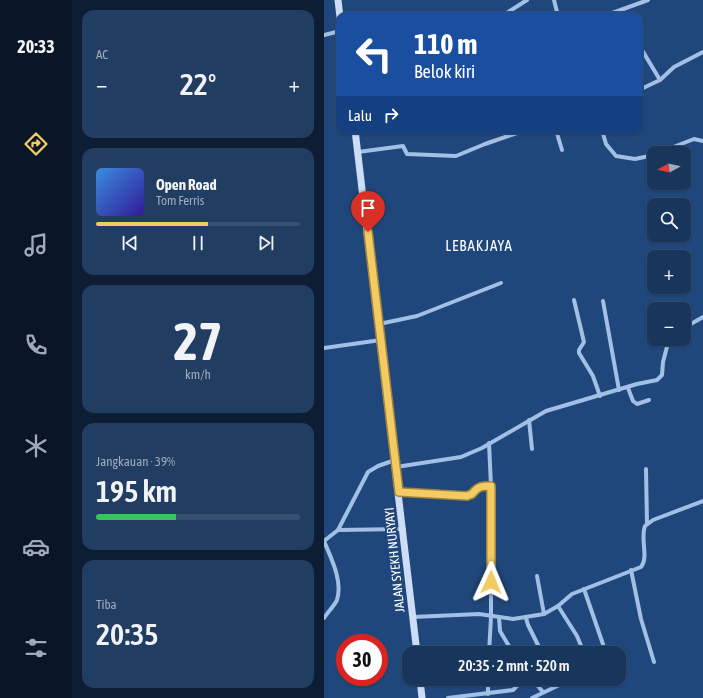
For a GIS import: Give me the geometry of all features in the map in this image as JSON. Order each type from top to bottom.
[{"type":"main road","points":[[338,0],[339,12]]},
{"type":"main road","name":"JALAN SYEKH NURYAYI","points":[[356,134],[404,529],[416,646]]},
{"type":"main road","points":[[421,686],[422,698]]},
{"type":"street","points":[[508,12],[527,0]]},
{"type":"street","points":[[554,0],[557,12]]},
{"type":"street","points":[[615,12],[648,0]]},
{"type":"street","points":[[324,35],[336,33]]},
{"type":"street","points":[[643,52],[660,80]]},
{"type":"street","points":[[643,88],[660,80],[674,67],[703,52]]},
{"type":"street","points":[[358,152],[403,146],[407,154],[456,156],[514,134]]},
{"type":"street","points":[[557,134],[562,150]]},
{"type":"street","points":[[603,134],[606,144],[616,156],[635,159],[647,156]]},
{"type":"street","points":[[676,146],[694,139],[703,141]]},
{"type":"street","points":[[379,324],[417,316],[501,283]]},
{"type":"street","points":[[574,300],[584,342],[579,350],[579,353],[593,376],[600,396]]},
{"type":"street","points":[[604,301],[619,390]]},
{"type":"street","points":[[691,324],[703,317]]},
{"type":"street","points":[[324,348],[381,340]]},
{"type":"street","points":[[324,618],[337,599],[338,587],[334,569],[324,541],[338,530],[368,472],[378,466],[457,458],[478,450],[529,420],[551,410],[659,379],[662,375],[663,362],[667,346]]},
{"type":"street","points":[[628,388],[633,401],[636,404],[649,400]]},
{"type":"street","points":[[529,420],[532,449]]},
{"type":"street","points":[[489,443],[491,486],[490,646]]},
{"type":"street","points":[[413,617],[479,614],[491,617],[513,619],[526,618],[544,614],[558,606],[569,595],[641,567],[643,564],[643,534],[647,524],[646,469]]},
{"type":"street","points":[[399,492],[467,496],[472,494],[476,488],[491,486]]},
{"type":"street","points":[[647,524],[703,501]]},
{"type":"street","points":[[338,530],[404,529]]},
{"type":"street","points":[[631,570],[641,619],[654,662]]},
{"type":"street","points":[[537,576],[544,614]]},
{"type":"street","points":[[584,589],[604,646]]},
{"type":"street","points":[[558,606],[577,636],[581,646]]},
{"type":"street","points":[[499,617],[501,635],[509,646]]},
{"type":"street","points":[[526,618],[539,646]]},
{"type":"street","points":[[488,686],[488,694]]},
{"type":"street","points":[[448,698],[513,690],[517,686]]},
{"type":"street","points":[[538,686],[543,692]]},
{"type":"street","points":[[532,698],[556,686]]},
{"type":"district","name":"LEBAKJAYA","points":[[479,246]]},
{"type":"route","points":[[368,232],[399,492],[470,496],[476,488],[491,486],[491,582]]}]
